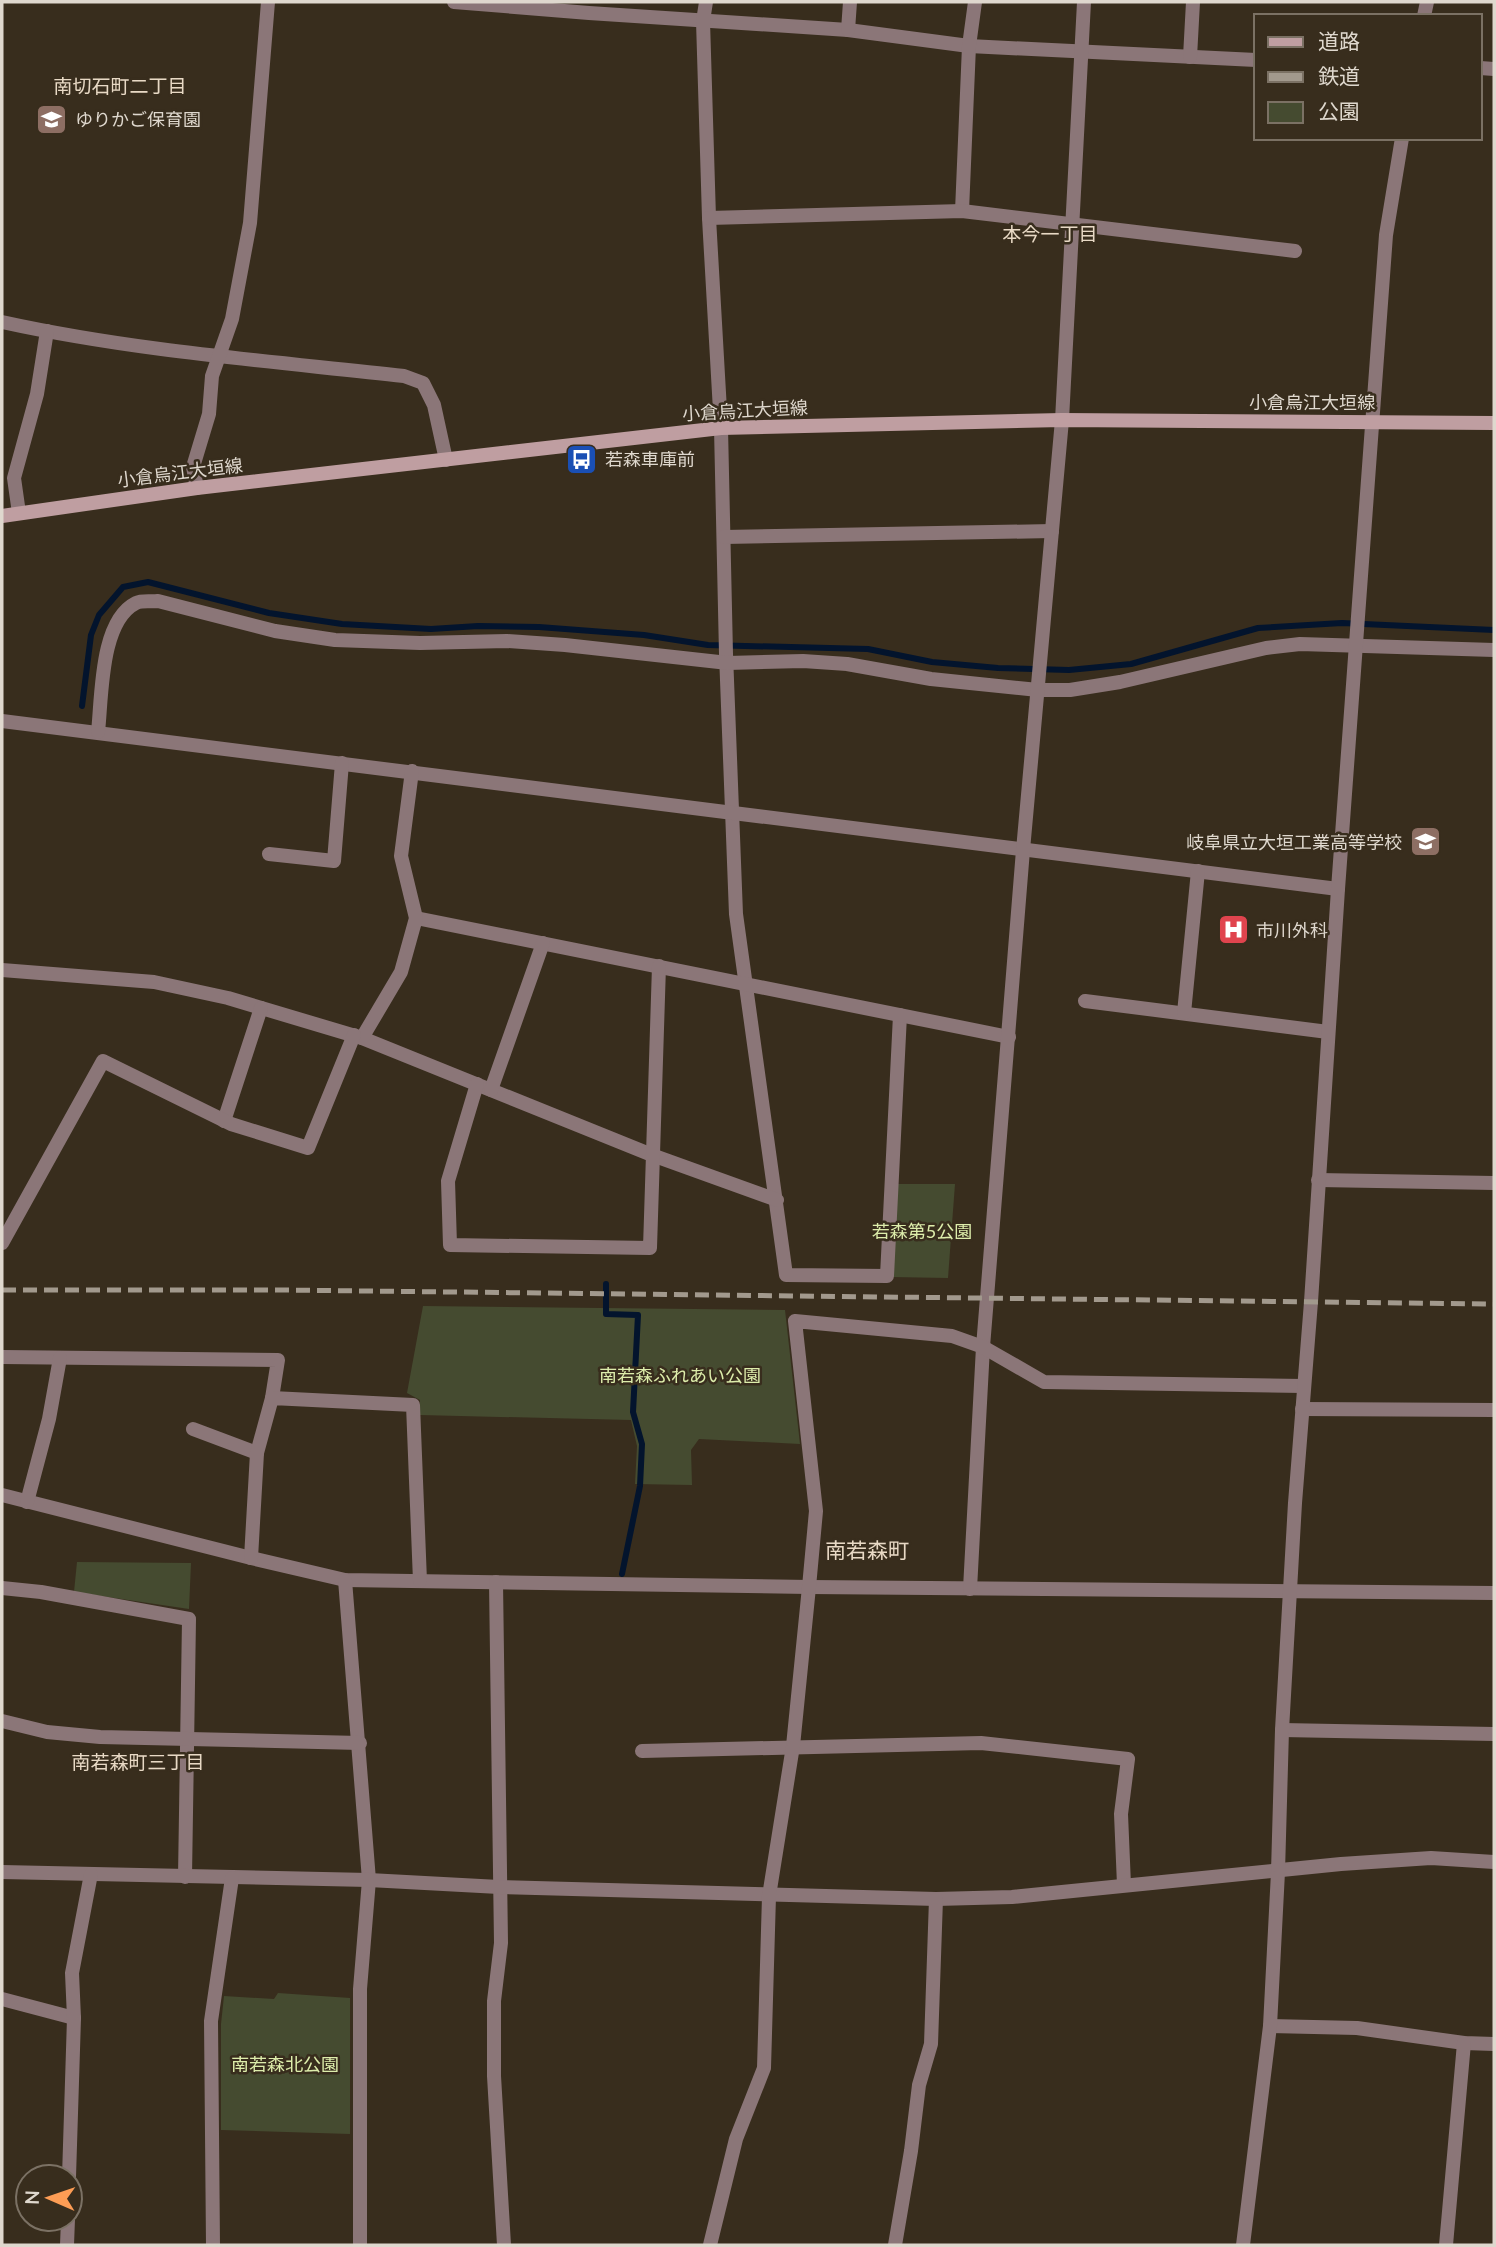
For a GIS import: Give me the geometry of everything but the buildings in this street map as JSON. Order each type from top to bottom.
[{"type":"main road","name":"小倉烏江大垣線","points":[[2,516],[197,488],[721,428],[1062,420],[1494,423]]},
{"type":"street","points":[[197,488],[193,467],[209,414],[212,376],[232,319],[250,223],[268,2]]},
{"type":"street","points":[[454,2],[589,8],[703,21],[848,30],[970,46],[1254,60]]},
{"type":"street","points":[[706,2],[703,21],[709,218],[721,428],[736,914],[786,1275],[887,1276],[900,1015]]},
{"type":"street","points":[[848,30],[850,2]]},
{"type":"street","points":[[962,211],[970,46],[975,2]]},
{"type":"street","points":[[970,1589],[983,1347],[1023,850],[1062,420],[1084,2]]},
{"type":"street","points":[[1190,57],[1193,2]]},
{"type":"street","points":[[1243,2245],[1270,2026],[1282,1730],[1303,1386],[1386,236],[1402,140]]},
{"type":"street","points":[[709,218],[962,211],[1295,251]]},
{"type":"street","points":[[2,321],[47,331],[220,355],[404,376],[423,383],[434,405],[446,460]]},
{"type":"street","points":[[19,513],[14,478],[37,394],[47,331]]},
{"type":"street","points":[[724,537],[1052,531]]},
{"type":"street","points":[[98,732],[111,636],[121,615],[138,602],[158,601],[275,631],[335,640],[420,643],[507,641],[727,659],[847,664],[931,680],[1070,690],[1300,644],[1357,642],[1494,650]]},
{"type":"street","points":[[2,721],[1338,889]]},
{"type":"street","points":[[268,854],[334,861],[342,763]]},
{"type":"street","points":[[2,1243],[103,1061],[224,1121],[308,1148],[358,1036],[401,972],[415,918],[401,856],[412,771]]},
{"type":"street","points":[[1184,1013],[1198,871]]},
{"type":"street","points":[[415,918],[1009,1037]]},
{"type":"street","points":[[544,943],[448,1181],[450,1245],[650,1248],[659,966]]},
{"type":"street","points":[[2,970],[154,982],[228,998],[358,1036],[652,1155],[777,1200]]},
{"type":"street","points":[[1085,1000],[1328,1032]]},
{"type":"street","points":[[224,1121],[261,1008]]},
{"type":"street","points":[[1318,1180],[1494,1183]]},
{"type":"street","points":[[710,2245],[736,2139],[764,2068],[769,1896],[793,1746],[810,1587],[816,1511],[795,1321],[952,1336],[983,1347],[1044,1382],[1303,1386]]},
{"type":"street","points":[[2,1357],[278,1360],[272,1398],[257,1453],[251,1558]]},
{"type":"street","points":[[27,1502],[49,1419],[60,1358]]},
{"type":"street","points":[[272,1398],[413,1405],[420,1581]]},
{"type":"street","points":[[1302,1409],[1494,1410]]},
{"type":"street","points":[[193,1429],[257,1453]]},
{"type":"street","points":[[2,1495],[345,1580],[1494,1593]]},
{"type":"street","points":[[345,1580],[369,1880],[360,1989],[360,2245]]},
{"type":"street","points":[[496,1582],[500,1943],[494,2001],[494,2076],[504,2245]]},
{"type":"street","points":[[2,1588],[41,1592],[189,1619],[185,1877]]},
{"type":"street","points":[[2,1721],[47,1732],[100,1737],[360,1743]]},
{"type":"street","points":[[1282,1730],[1494,1734]]},
{"type":"street","points":[[642,1751],[981,1743],[1128,1759],[1121,1814],[1124,1885]]},
{"type":"street","points":[[2,1872],[369,1880],[769,1896],[936,1899],[1012,1896],[1341,1864],[1431,1858],[1494,1862]]},
{"type":"street","points":[[69,2163],[74,2018],[72,1973],[91,1874]]},
{"type":"street","points":[[213,2245],[211,2021],[232,1878]]},
{"type":"street","points":[[895,2245],[919,2084],[931,2044],[936,1899]]},
{"type":"street","points":[[2,2000],[74,2018]]},
{"type":"street","points":[[1270,2026],[1357,2028],[1464,2043],[1494,2044]]},
{"type":"street","points":[[1446,2245],[1464,2043]]},
{"type":"green space","name":"若森第5公園","points":[[896,1184],[955,1184],[948,1278],[891,1277]]},
{"type":"green space","name":"南若森ふれあい公園","points":[[423,1306],[785,1310],[800,1444],[699,1439],[691,1450],[692,1485],[635,1484],[637,1446],[631,1420],[420,1415],[420,1400],[407,1393]]},
{"type":"green space","points":[[77,1562],[191,1563],[189,1609],[74,1592]]},
{"type":"green space","name":"南若森北公園","points":[[278,1993],[350,1998],[350,2134],[221,2130],[221,2024],[224,1996],[274,1999]]},
{"type":"waterway","points":[[82,706],[91,635],[99,615],[123,587],[148,582],[269,613],[342,624],[431,629],[478,626],[539,627],[644,635],[708,645],[868,649],[932,662],[998,668],[1069,670],[1131,664],[1258,628],[1342,623],[1494,630]]},
{"type":"waterway","points":[[606,1284],[606,1314],[638,1315],[633,1412],[642,1444],[640,1486],[622,1574]]},
{"type":"railway","points":[[2,1290],[280,1290],[1494,1304]]},
{"type":"place","name":"ゆりかご保育園","points":[[52,119]]},
{"type":"place","name":"若森車庫前","points":[[582,459]]},
{"type":"place","name":"岐阜県立大垣工業高等学校","points":[[1425,842]]},
{"type":"place","name":"市川外科","points":[[1233,930]]},
{"type":"district","name":"南切石町二丁目","points":[[120,85]]},
{"type":"district","name":"本今一丁目","points":[[1050,233]]},
{"type":"district","name":"南若森町","points":[[867,1549]]},
{"type":"district","name":"南若森町三丁目","points":[[138,1761]]}]
